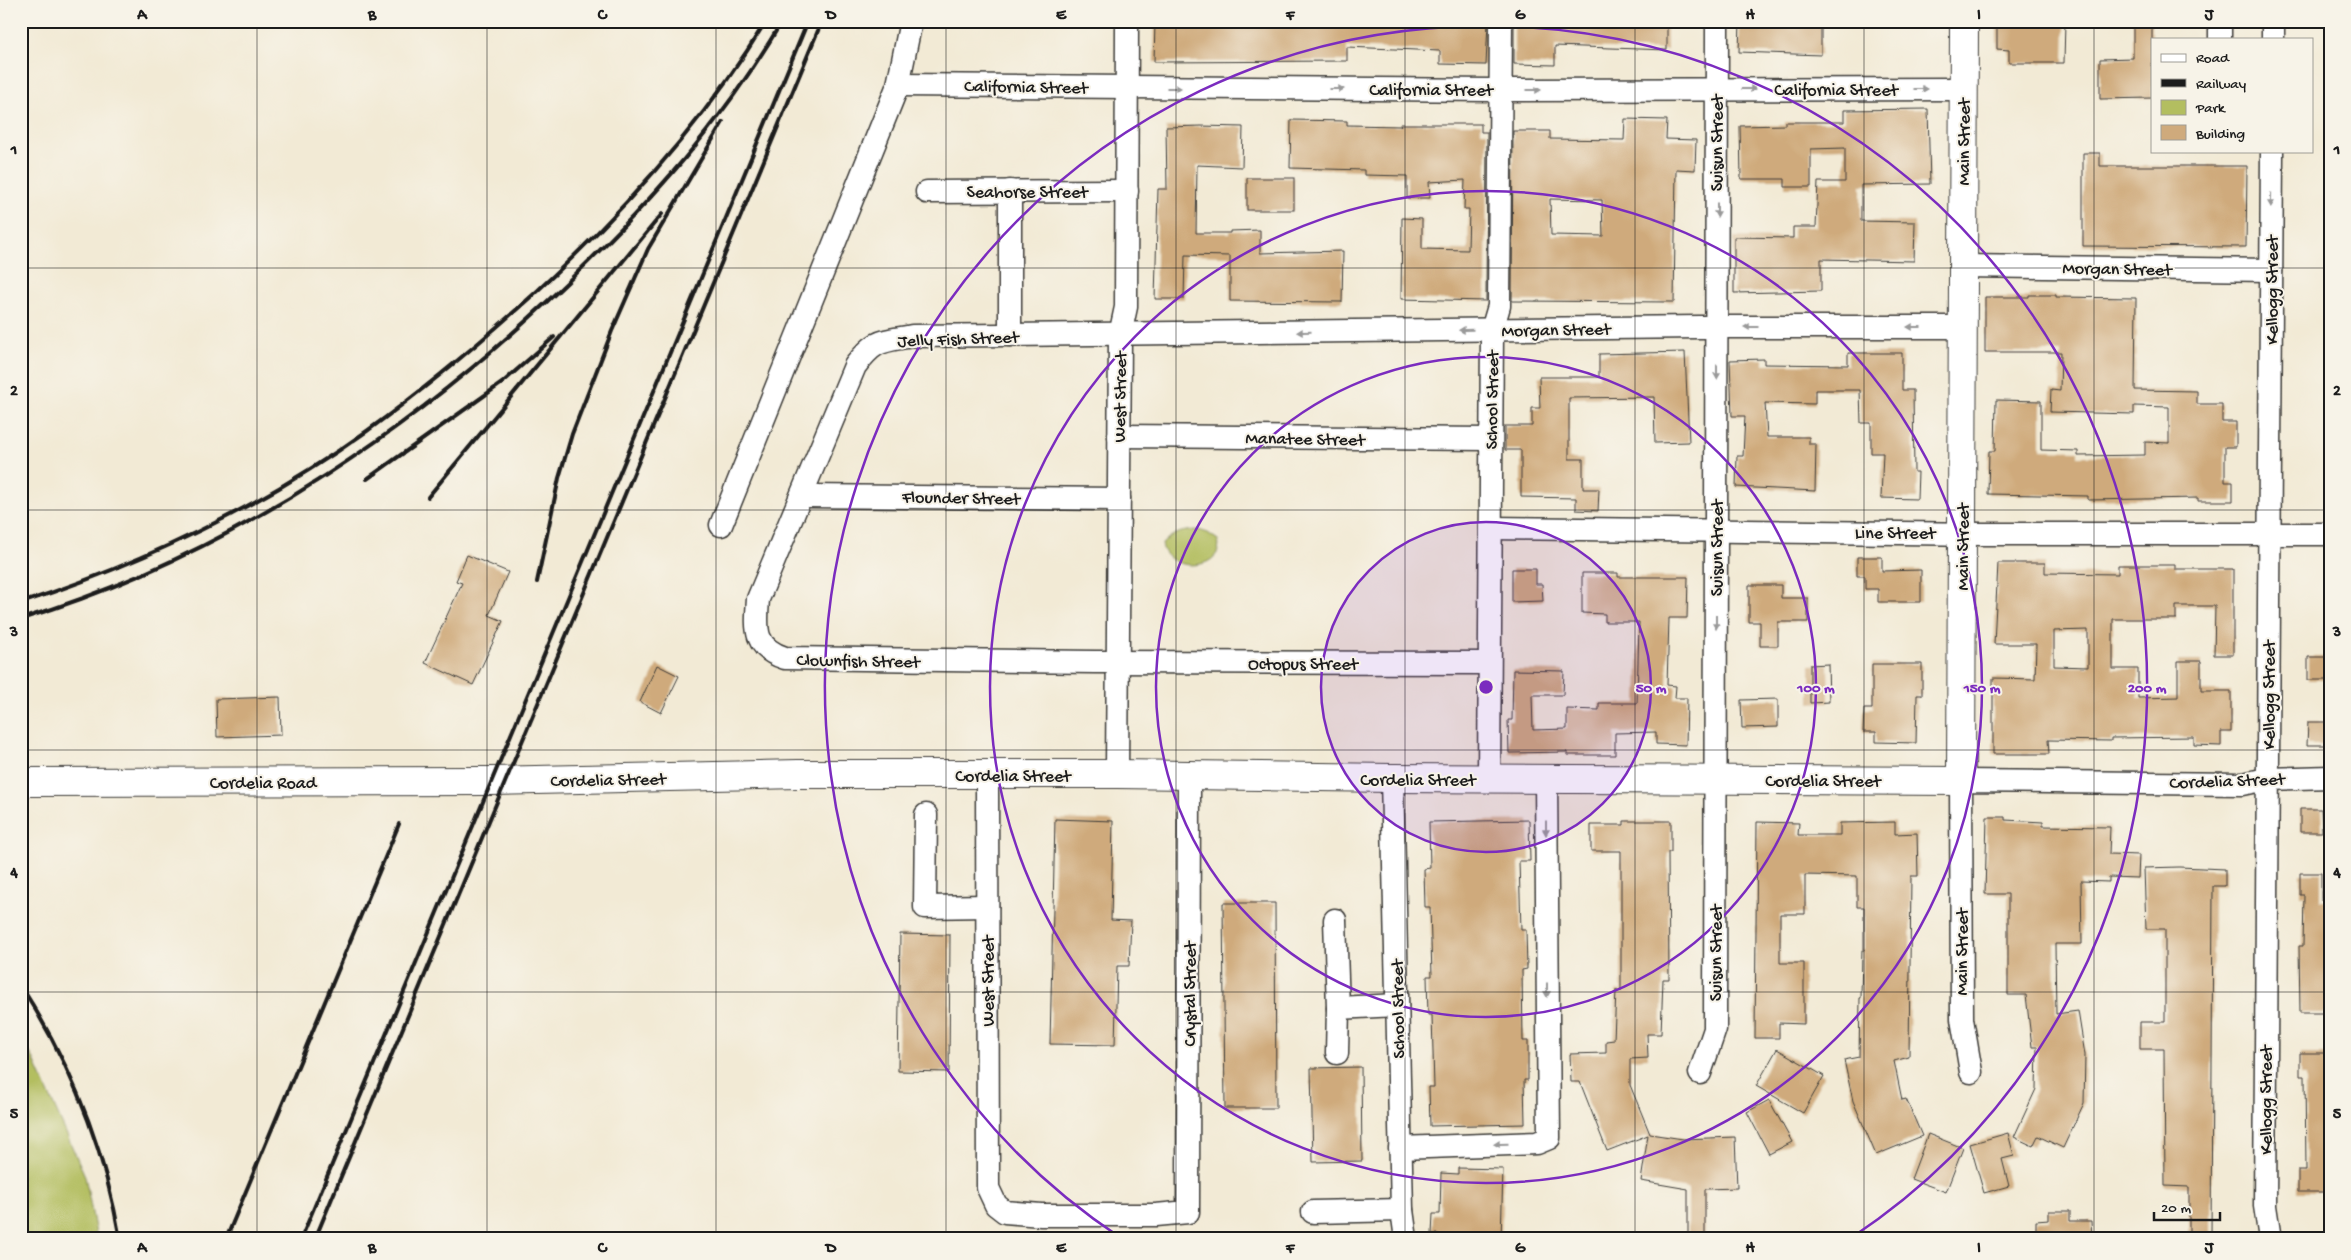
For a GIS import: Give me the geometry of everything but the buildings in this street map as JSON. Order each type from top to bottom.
[{"type":"main road","name":"Main Street","points":[[1961,781],[1964,21]]},
{"type":"main road","name":"Cordelia Street","points":[[505,781],[798,774],[1117,774],[1489,779],[1961,781]]},
{"type":"main road","name":"Cordelia Road","points":[[21,782],[505,781]]},
{"type":"street","points":[[721,525],[898,85],[911,21]]},
{"type":"street","name":"West Street","points":[[1117,774],[1120,335],[1126,307],[1127,21]]},
{"type":"street","name":"School Street","points":[[1489,779],[1490,440],[1492,330],[1499,306],[1501,21]]},
{"type":"street","name":"Suisun Street","points":[[1700,1072],[1715,1029],[1717,21]]},
{"type":"street","points":[[2220,21],[2220,38]]},
{"type":"street","points":[[2273,21],[2273,38]]},
{"type":"street","name":"California Street","points":[[898,85],[1043,84],[1126,88],[1501,90],[1964,89]]},
{"type":"street","name":"Kellogg Street","points":[[2270,1239],[2265,1206],[2272,152]]},
{"type":"street","points":[[1010,191],[1010,335]]},
{"type":"street","name":"Seahorse Street","points":[[927,192],[1126,191]]},
{"type":"street","name":"Morgan Street","points":[[1962,266],[2271,270]]},
{"type":"street","name":"Morgan Street","points":[[1120,335],[1717,327],[1962,327]]},
{"type":"street","name":"Jelly Fish Street","points":[[803,496],[855,366],[870,347],[882,342],[912,336],[1120,335]]},
{"type":"street","name":"Manatee Street","points":[[1119,436],[1490,440]]},
{"type":"street","name":"Flounder Street","points":[[803,496],[1119,498]]},
{"type":"street","name":"Clownfish Street","points":[[803,496],[758,599],[756,626],[761,643],[771,654],[785,658],[819,660],[1118,662]]},
{"type":"street","name":"Line Street","points":[[1491,528],[1962,533],[2330,534]]},
{"type":"street","name":"Octopus Street","points":[[1118,662],[1489,663]]},
{"type":"street","name":"West Street","points":[[987,775],[988,1188]]},
{"type":"street","name":"Crystal Street","points":[[988,1188],[996,1205],[1005,1212],[1041,1215],[1156,1215],[1188,1212],[1189,776]]},
{"type":"street","name":"Cordelia Street","points":[[1961,781],[2243,784],[2267,780],[2330,777]]},
{"type":"street","name":"School Street","points":[[1392,778],[1400,1148],[1402,1210],[1406,1239]]},
{"type":"street","points":[[1400,1148],[1537,1143],[1549,1138],[1546,779]]},
{"type":"street","name":"Main Street","points":[[1961,781],[1962,1019],[1971,1072]]},
{"type":"street","points":[[926,815],[926,907],[987,906]]},
{"type":"street","points":[[1335,920],[1338,1008],[1337,1053]]},
{"type":"street","points":[[1338,1008],[1397,1005]]},
{"type":"street","points":[[1313,1212],[1402,1210]]},
{"type":"green space","points":[[1199,530],[1208,533],[1218,540],[1218,550],[1213,558],[1205,563],[1194,565],[1184,564],[1166,554],[1162,544],[1170,537],[1183,532]]},
{"type":"green space","points":[[21,1038],[33,1058],[85,1176],[97,1239],[21,1239]]},
{"type":"railway","points":[[21,603],[112,570],[156,551],[244,508],[327,458],[411,398],[474,347],[535,293],[600,231],[689,131],[742,59],[766,21]]},
{"type":"railway","points":[[21,619],[101,591],[179,557],[254,518],[327,474],[397,426],[465,374],[529,318],[590,260],[670,176],[718,117],[762,54],[782,21]]},
{"type":"railway","points":[[301,1239],[808,21]]},
{"type":"railway","points":[[315,1239],[822,21]]},
{"type":"railway","points":[[537,582],[559,478],[572,434],[612,331],[648,249],[723,122]]},
{"type":"railway","points":[[428,497],[662,214]]},
{"type":"railway","points":[[367,479],[502,383],[554,337]]},
{"type":"railway","points":[[226,1239],[399,824]]},
{"type":"railway","points":[[21,986],[55,1046],[83,1107],[105,1172],[120,1239]]}]
